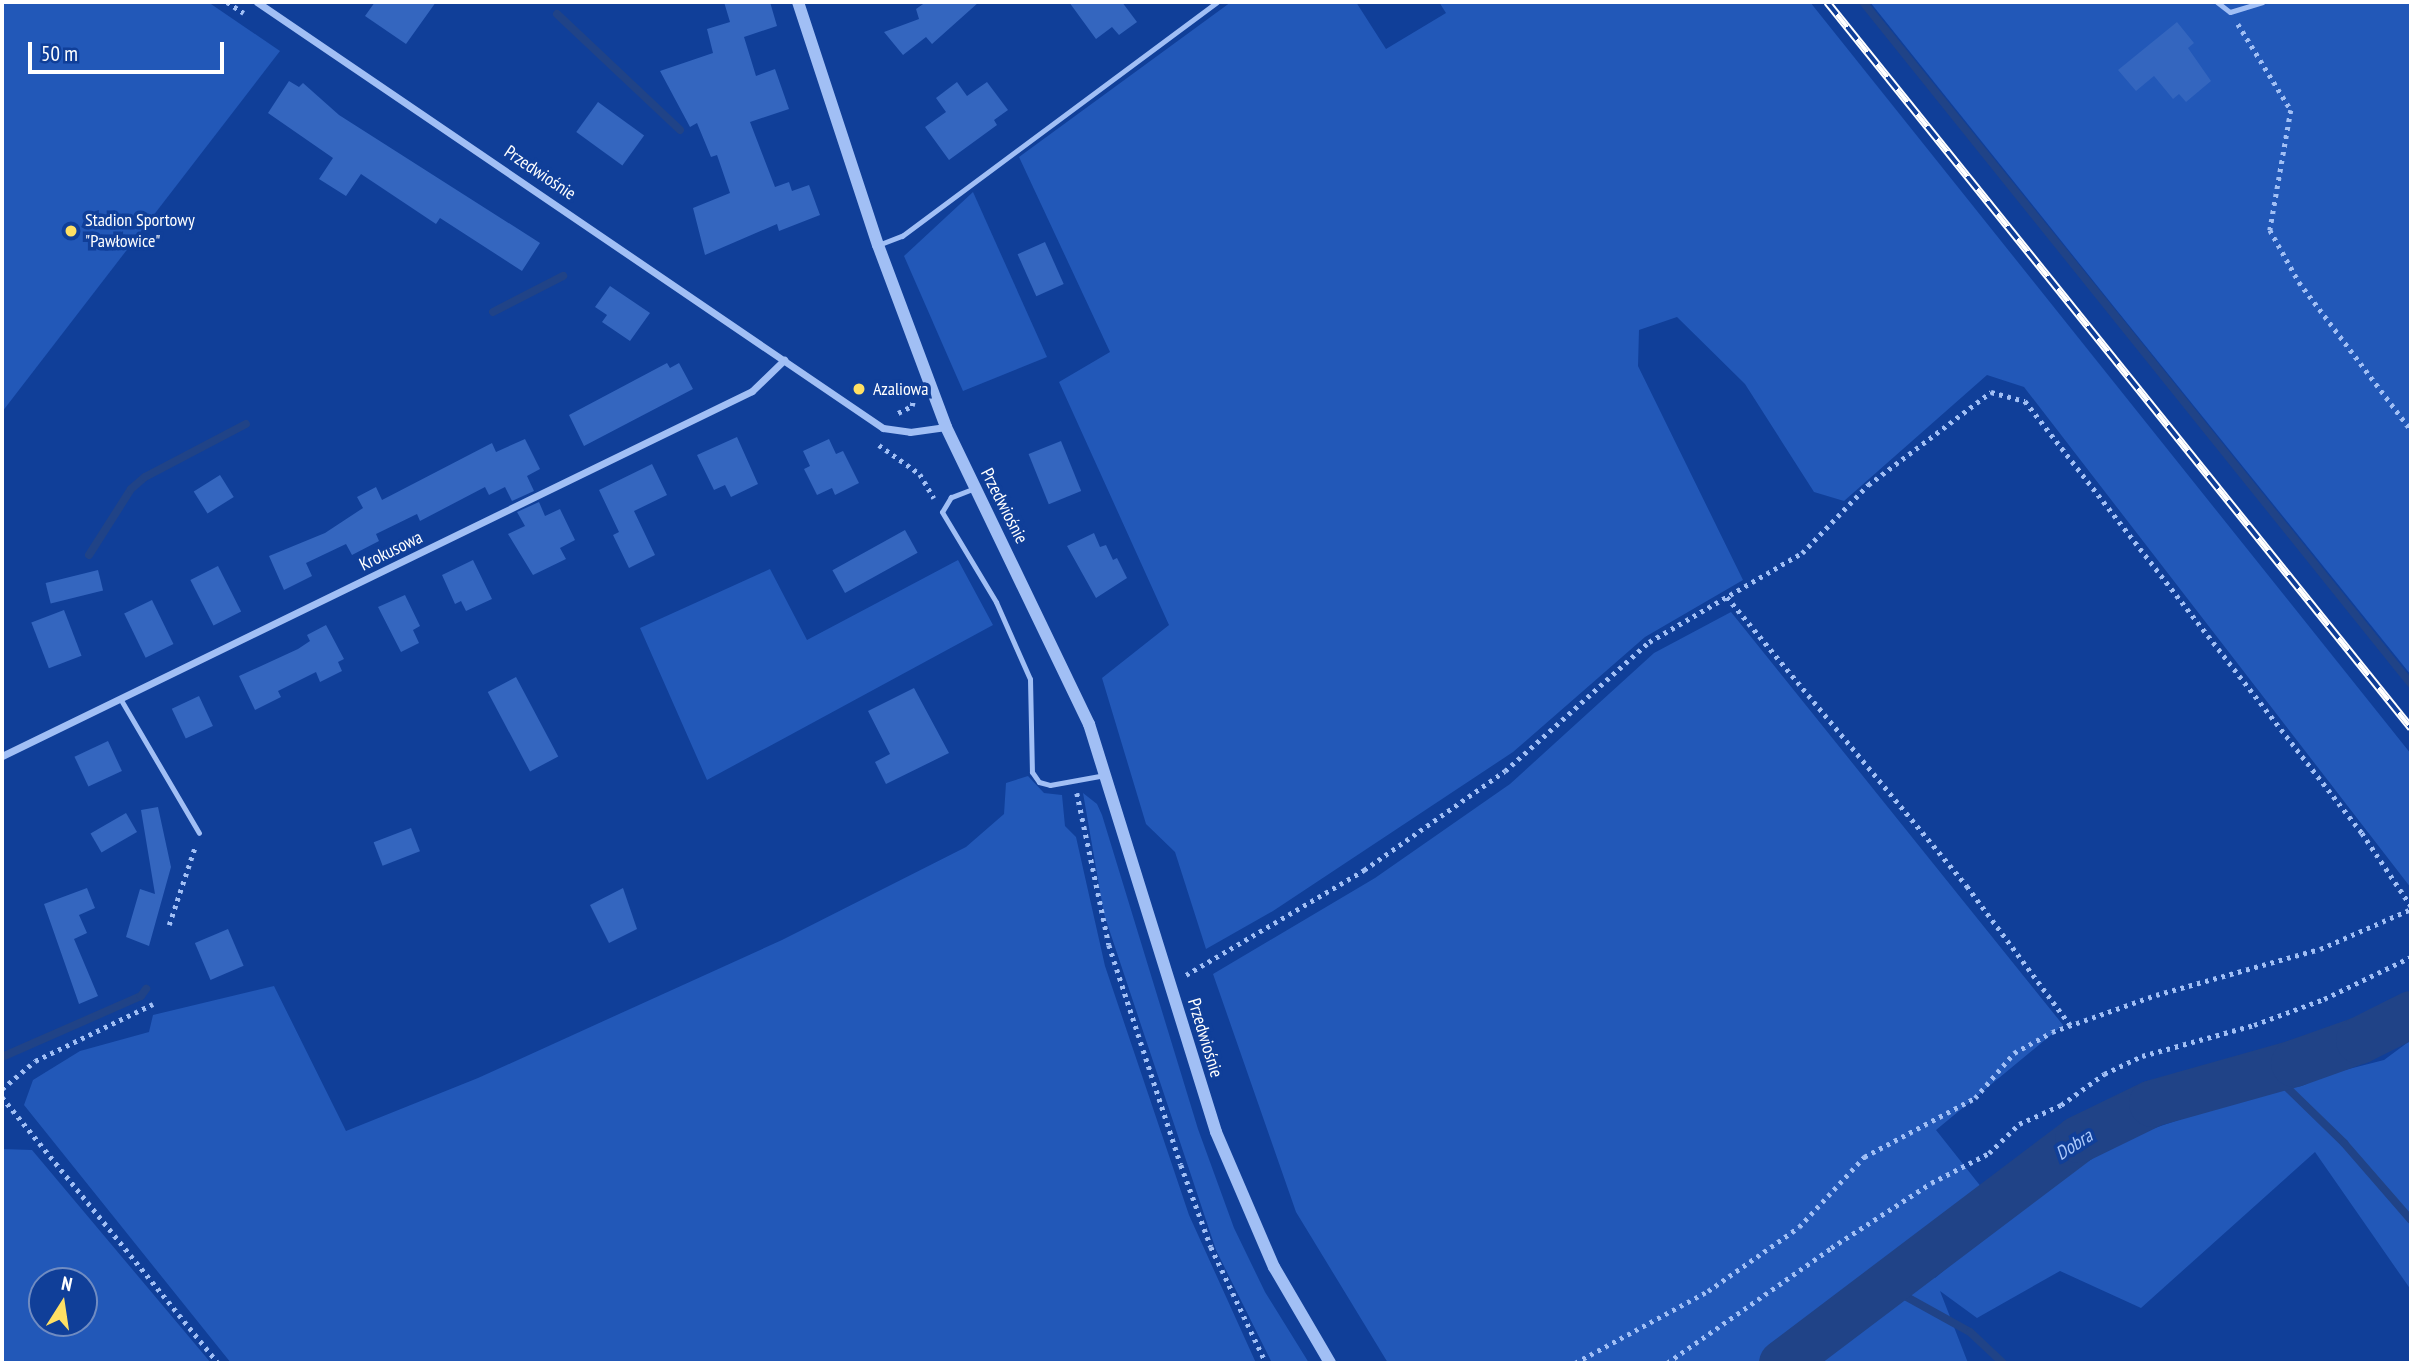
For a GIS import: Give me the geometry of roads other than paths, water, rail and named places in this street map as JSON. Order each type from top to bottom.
[{"type":"street","name":"Przedwiośnie","points":[[257,2],[883,428],[910,432],[946,427],[1077,694],[1105,775],[1216,1132],[1274,1267],[1330,1363]]},
{"type":"street","points":[[798,2],[878,245],[946,427]]},
{"type":"street","name":"Krokusowa","points":[[2,756],[752,391],[784,360]]},
{"type":"lane","points":[[878,245],[902,236],[1217,2]]},
{"type":"lane","points":[[2217,2],[2230,12],[2262,2]]},
{"type":"lane","points":[[975,488],[951,497],[942,512],[996,602],[1030,679],[1032,772],[1039,782],[1051,785],[1105,775]]},
{"type":"lane","points":[[121,700],[199,833]]},
{"type":"waterway","points":[[1863,2],[2411,684]]},
{"type":"waterway","points":[[557,14],[680,130]]},
{"type":"waterway","points":[[493,312],[563,276]]},
{"type":"waterway","points":[[89,555],[131,489],[145,477],[246,424]]},
{"type":"waterway","points":[[2,1057],[141,996],[146,989]]},
{"type":"waterway","name":"Dobra","points":[[1782,1363],[2078,1139],[2152,1103],[2294,1063],[2359,1040],[2411,1014]]},
{"type":"waterway","points":[[2269,1070],[2344,1143],[2411,1220]]},
{"type":"waterway","points":[[1885,1285],[1970,1332],[2003,1363]]},
{"type":"railway","points":[[1827,2],[2411,728]]},
{"type":"place","name":"Stadion Sportowy \"Pawłowice\"","points":[[71,231]]},
{"type":"place","name":"Azaliowa","points":[[859,389]]}]
